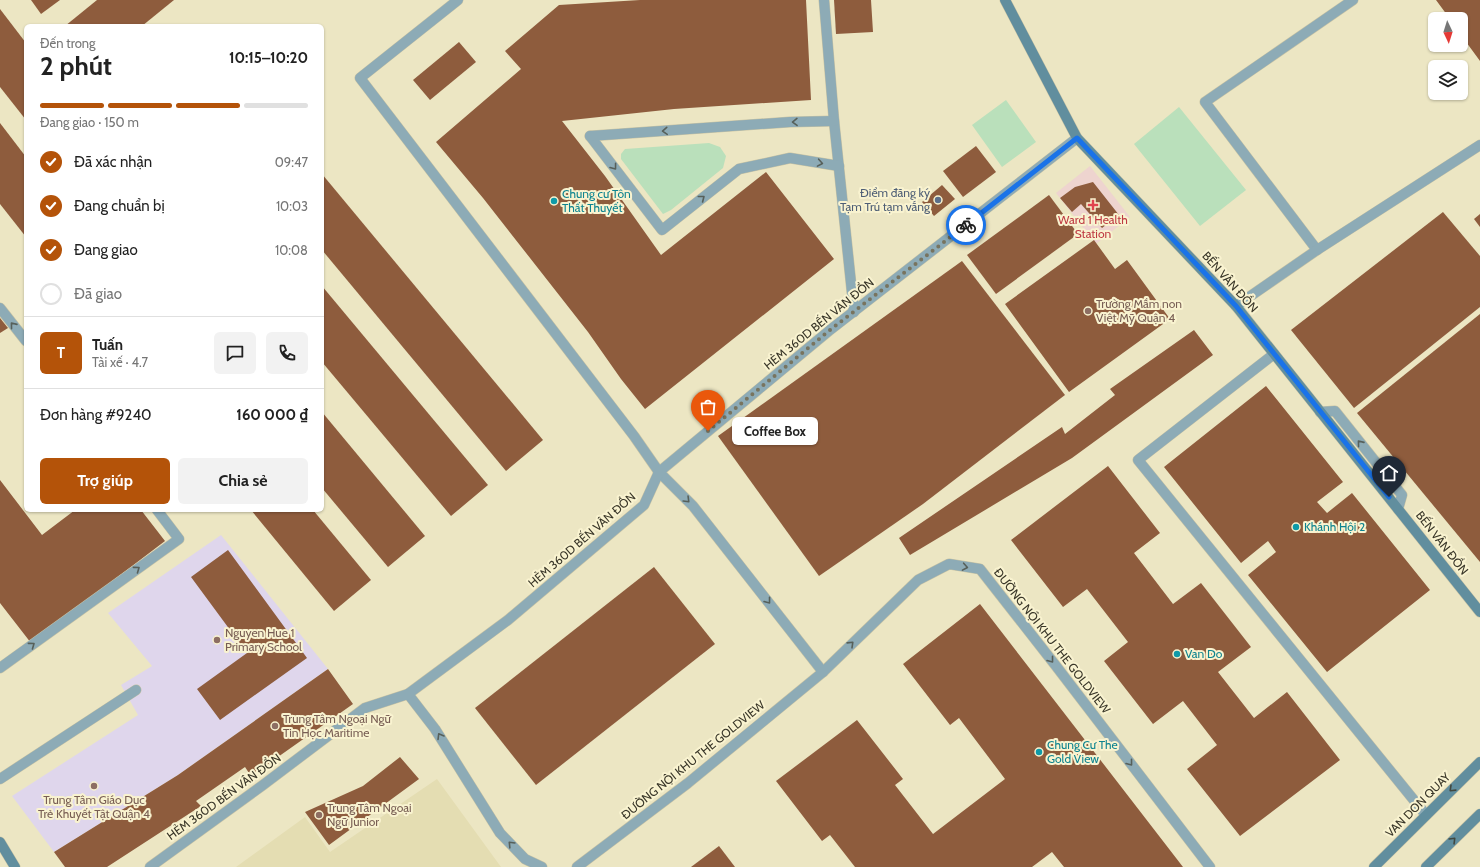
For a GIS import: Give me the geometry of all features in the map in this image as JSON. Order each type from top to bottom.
[{"type":"main road","name":"BẾN VÂN ĐỒN","points":[[1005,0],[1077,138],[1236,306],[1480,612]]},
{"type":"main road","name":"VAN DON QUAY","points":[[1374,867],[1480,762]]},
{"type":"main road","points":[[1426,867],[1480,814]]},
{"type":"main road","points":[[0,842],[15,867]]},
{"type":"street","points":[[458,0],[360,78],[634,436],[659,472],[693,506],[823,672]]},
{"type":"street","points":[[824,0],[834,121],[854,312]]},
{"type":"street","points":[[1317,250],[1205,102],[1353,0]]},
{"type":"street","points":[[834,121],[790,122],[590,136],[662,230],[739,169],[790,158],[839,166]]},
{"type":"street","name":"HẺM 360D BẾN VÂN ĐỒN","points":[[150,867],[263,785],[365,708],[408,694],[508,620],[644,505],[659,472],[830,330],[1077,138]]},
{"type":"street","points":[[1236,306],[1317,250],[1480,145]]},
{"type":"street","points":[[0,308],[24,338]]},
{"type":"street","points":[[1274,354],[1138,460],[1426,814]]},
{"type":"street","points":[[0,668],[179,539],[159,512]]},
{"type":"street","name":"ĐƯỜNG NỘI KHU THE GOLDVIEW","points":[[577,867],[688,783],[823,672],[918,580],[949,564],[980,569],[1210,867]]},
{"type":"street","points":[[0,779],[136,690]]},
{"type":"street","points":[[408,694],[435,729],[500,833],[525,859],[542,867]]},
{"type":"shaded area","name":"Ward 1 Health Station","points":[[1090,166],[1130,217],[1096,244],[1056,193]]},
{"type":"shaded area","name":"Nguyen Hue 1 Primary School","points":[[221,535],[328,669],[178,775],[54,852],[12,796],[138,715],[121,685],[152,666],[108,613]]},
{"type":"shaded area","points":[[437,779],[501,867],[236,867],[305,817],[330,852]]},
{"type":"green space","points":[[1006,100],[1036,142],[1002,167],[972,125]]},
{"type":"green space","points":[[1179,107],[1246,190],[1200,226],[1134,144]]},
{"type":"green space","points":[[709,143],[720,147],[726,156],[723,168],[671,210],[663,214],[621,159],[621,154],[625,149]]},
{"type":"building","points":[[31,0],[60,0],[41,14]]},
{"type":"building","points":[[97,0],[174,0],[144,24],[67,24]]},
{"type":"building","name":"Chung cư Tôn Thất Thuyết","points":[[640,0],[806,0],[811,100],[674,109],[562,121],[605,176],[661,255],[766,172],[834,259],[645,409],[621,379],[588,332],[483,198],[436,142],[521,69],[505,51],[559,5]]},
{"type":"building","points":[[834,0],[871,0],[873,32],[836,34]]},
{"type":"building","points":[[1436,0],[1480,0],[1480,61],[1468,45],[1468,12],[1445,12]]},
{"type":"building","points":[[0,9],[24,40],[24,117],[0,87]]},
{"type":"building","points":[[459,42],[476,62],[430,100],[413,80]]},
{"type":"building","points":[[0,123],[24,154],[24,234],[0,204]]},
{"type":"building","points":[[976,146],[996,172],[963,197],[943,171]]},
{"type":"building","points":[[324,176],[543,440],[506,471],[324,252]]},
{"type":"building","points":[[1093,182],[1119,215],[1102,228],[1081,204],[1072,212],[1060,198],[1075,187]]},
{"type":"building","name":"Điểm đăng ký Tạm Trú tạm vắng","points":[[942,185],[955,199],[934,216],[922,202]]},
{"type":"building","points":[[1049,195],[1078,234],[996,294],[967,255]]},
{"type":"building","points":[[1443,212],[1480,256],[1480,307],[1354,408],[1291,330]]},
{"type":"building","points":[[1480,214],[1480,227],[1474,219]]},
{"type":"building","name":"Trường Mầm non Việt Mỹ Quận 4","points":[[1094,240],[1115,269],[1127,260],[1170,319],[1069,392],[1005,304]]},
{"type":"building","points":[[962,261],[1065,395],[923,504],[819,576],[718,436]]},
{"type":"building","points":[[324,288],[488,485],[451,516],[324,364]]},
{"type":"building","points":[[1480,314],[1480,562],[1357,413]]},
{"type":"building","points":[[0,318],[8,328],[0,333]]},
{"type":"building","points":[[1194,330],[1213,355],[1072,458],[910,555],[899,538],[1062,427],[1065,434],[1115,395],[1110,389]]},
{"type":"building","name":"Khánh Hội 2","points":[[1266,386],[1343,482],[1317,502],[1327,513],[1352,493],[1430,590],[1327,672],[1248,575],[1276,552],[1268,541],[1241,563],[1164,467]]},
{"type":"building","points":[[324,414],[425,536],[388,567],[324,490]]},
{"type":"building","name":"Van Do","points":[[1108,466],[1160,533],[1134,553],[1173,604],[1201,583],[1251,647],[1218,672],[1254,718],[1287,692],[1340,760],[1240,836],[1187,769],[1217,745],[1183,701],[1153,724],[1104,661],[1128,642],[1087,589],[1063,607],[1011,540]]},
{"type":"building","points":[[0,480],[42,535],[72,512],[143,512],[165,541],[31,643],[0,603]]},
{"type":"building","points":[[253,512],[315,512],[371,580],[334,611]]},
{"type":"building","points":[[228,550],[307,658],[220,720],[197,689],[247,653],[191,577]]},
{"type":"building","points":[[654,567],[715,644],[536,785],[475,708]]},
{"type":"building","name":"Chung Cư The Gold View","points":[[980,604],[1183,867],[1064,867],[1052,852],[1032,867],[855,867],[830,835],[822,841],[776,781],[857,720],[903,779],[895,785],[933,834],[1005,779],[959,718],[950,725],[903,664]]},
{"type":"building","points":[[328,669],[353,704],[251,776],[245,767],[196,801],[201,806],[107,867],[65,867],[54,852],[178,775]]},
{"type":"building","points":[[400,757],[419,779],[329,845],[305,812],[363,786]]},
{"type":"building","points":[[719,846],[735,867],[691,867]]},
{"type":"way so far","points":[[708,431],[830,330],[966,225]]},
{"type":"place","name":"Điểm đăng ký Tạm Trú tạm vắng","points":[[938,200]]},
{"type":"place","name":"Chung cư Tôn Thất Thuyết","points":[[554,201]]},
{"type":"place","name":"Ward 1 Health Station","points":[[1093,205]]},
{"type":"place","name":"Trường Mầm non Việt Mỹ Quận 4","points":[[1088,311]]},
{"type":"place","name":"Coffee Box","points":[[708,431]]},
{"type":"place","name":"Khánh Hội 2","points":[[1296,527]]},
{"type":"place","name":"Nguyen Hue 1 Primary School","points":[[217,640]]},
{"type":"place","name":"Van Do","points":[[1177,654]]},
{"type":"place","name":"Trung Tâm Ngoại Ngữ Tin Học Maritime","points":[[275,726]]},
{"type":"place","name":"Chung Cư The Gold View","points":[[1039,752]]},
{"type":"place","name":"Trung Tâm Giáo Dục Trẻ Khuyết Tật Quận 4","points":[[94,786]]},
{"type":"place","name":"Trung Tâm Ngoại Ngữ Junior","points":[[319,815]]},
{"type":"route","points":[[966,225],[1077,138],[1236,306],[1389,497]]}]
